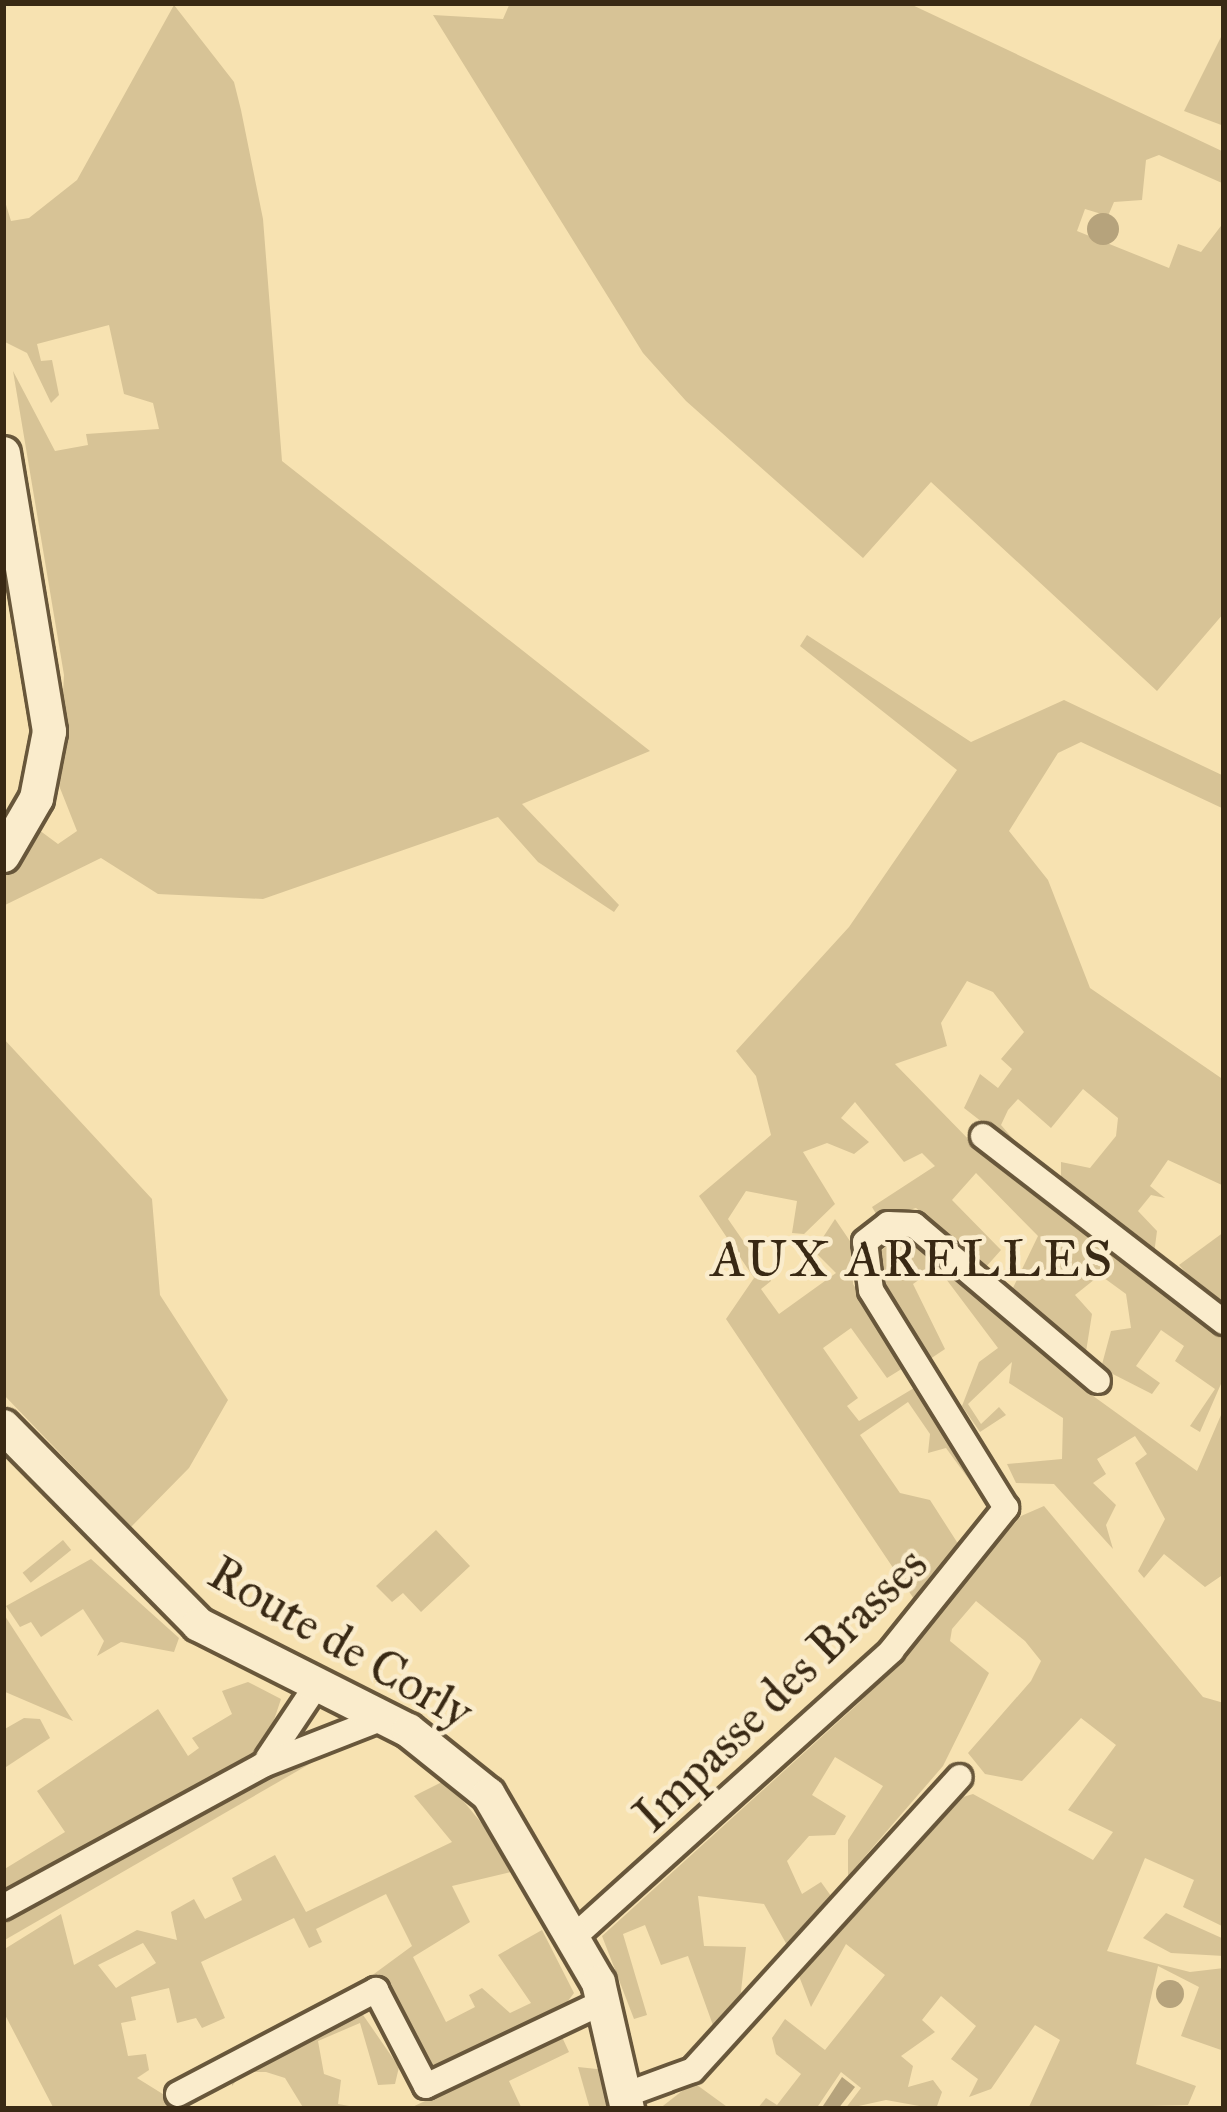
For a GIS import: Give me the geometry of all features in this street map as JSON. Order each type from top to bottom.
[{"type":"street","points":[[3,453],[49,731],[36,798],[3,855]]},
{"type":"street","points":[[983,1136],[1224,1322]]},
{"type":"street","name":"Impasse des Brasses","points":[[575,1936],[891,1651],[1006,1508],[871,1290],[865,1243],[888,1224],[914,1225],[1098,1381]]},
{"type":"street","name":"Route de Corly","points":[[3,1426],[198,1624],[383,1718],[488,1794],[575,1936],[605,2001],[626,2102]]},
{"type":"street","points":[[252,1771],[316,1686]]},
{"type":"street","points":[[3,1907],[252,1771],[383,1718]]},
{"type":"street","points":[[626,2102],[694,2070],[960,1777]]},
{"type":"street","points":[[178,2094],[376,1990],[426,2086],[605,2001]]},
{"type":"shaded area","points":[[510,3],[908,3],[1224,152],[1222,183],[1159,155],[1146,160],[1142,200],[1114,202],[1108,216],[1085,209],[1077,231],[1169,268],[1178,244],[1201,252],[1224,222],[1224,613],[1157,691],[931,482],[863,558],[686,401],[643,353],[433,15],[503,19]]},
{"type":"shaded area","points":[[174,5],[234,82],[241,110],[263,219],[282,461],[650,751],[522,804],[619,905],[614,912],[538,862],[498,817],[263,899],[158,894],[101,858],[3,906],[3,875],[39,830],[58,844],[77,831],[58,783],[64,675],[13,371],[55,451],[88,445],[86,434],[159,429],[153,403],[124,394],[109,325],[37,344],[41,361],[52,360],[59,395],[51,403],[27,353],[3,341],[3,195],[11,221],[29,218],[77,180]]},
{"type":"shaded area","points":[[1224,31],[1224,126],[1184,111]]},
{"type":"shaded area","points":[[1103,213],[1115,217],[1119,229],[1115,241],[1103,245],[1091,241],[1087,229],[1091,217]]},
{"type":"shaded area","points":[[807,635],[971,742],[1064,700],[1224,776],[1224,809],[1081,742],[1058,753],[1009,831],[1048,880],[1090,988],[1224,1080],[1224,1186],[1168,1160],[1150,1186],[1165,1198],[1151,1195],[1138,1211],[1157,1231],[1154,1254],[1061,1187],[1061,1162],[1090,1168],[1116,1136],[1118,1118],[1083,1089],[1051,1128],[1018,1099],[1008,1110],[1001,1125],[1032,1161],[964,1108],[980,1074],[998,1088],[1012,1069],[1001,1059],[1024,1032],[993,992],[967,981],[941,1023],[947,1046],[895,1064],[975,1146],[1224,1331],[1224,1377],[1200,1432],[1190,1426],[1215,1389],[1175,1361],[1184,1346],[1161,1330],[1136,1366],[1160,1383],[1152,1394],[1101,1368],[1111,1331],[1131,1328],[1126,1294],[1100,1275],[1075,1295],[1092,1314],[1085,1358],[1012,1290],[1038,1236],[976,1173],[952,1200],[1001,1250],[985,1268],[916,1208],[879,1219],[872,1207],[935,1166],[922,1153],[904,1162],[855,1102],[841,1118],[869,1142],[854,1154],[827,1143],[803,1152],[835,1204],[804,1234],[792,1233],[797,1201],[746,1191],[728,1219],[771,1281],[761,1289],[779,1314],[836,1273],[814,1251],[835,1219],[852,1244],[853,1284],[908,1365],[887,1378],[851,1328],[823,1348],[858,1398],[847,1406],[859,1421],[919,1385],[997,1501],[992,1511],[946,1448],[928,1453],[930,1434],[908,1402],[860,1435],[900,1493],[930,1500],[964,1553],[918,1605],[726,1319],[754,1278],[699,1196],[771,1135],[756,1076],[736,1051],[849,927],[957,770],[800,646]]},
{"type":"shaded area","points":[[3,1038],[152,1199],[160,1295],[228,1400],[189,1468],[131,1527],[3,1394]]},
{"type":"shaded area","points":[[1224,1232],[1224,1314],[1179,1265]]},
{"type":"shaded area","points":[[897,1239],[919,1240],[1089,1393],[1197,1471],[1224,1408],[1224,1574],[1205,1587],[1164,1554],[1144,1578],[1138,1571],[1165,1519],[1135,1463],[1147,1454],[1135,1436],[1097,1459],[1106,1474],[1093,1483],[1116,1505],[1106,1525],[1113,1549],[1054,1484],[1016,1483],[1007,1464],[1062,1459],[1063,1418],[1009,1383],[1012,1362],[968,1404],[981,1424],[999,1407],[1006,1415],[980,1432],[962,1406],[979,1362],[998,1348],[937,1267],[913,1284],[945,1349],[930,1359],[877,1280],[879,1252]]},
{"type":"shaded area","points":[[1044,1506],[1203,1697],[1224,1703],[1224,1927],[1183,1907],[1194,1880],[1145,1858],[1107,1951],[1190,1972],[1224,1968],[1224,2051],[1181,2036],[1199,1987],[1158,1966],[1136,2064],[1196,2086],[1188,2105],[1028,2109],[1060,2040],[1035,2025],[991,2089],[969,2097],[978,2079],[951,2059],[976,2026],[941,1996],[922,2020],[935,2032],[901,2056],[913,2066],[908,2087],[933,2080],[942,2092],[936,2109],[886,2100],[845,2109],[861,2088],[841,2072],[816,2109],[757,2109],[766,2098],[777,2105],[801,2074],[776,2054],[772,2038],[785,2019],[825,2050],[885,1975],[846,1944],[811,2007],[797,1971],[940,1804],[973,1794],[1093,1860],[1113,1832],[1068,1810],[1116,1745],[1081,1718],[1022,1781],[985,1774],[968,1753],[1031,1681],[1041,1661],[1025,1641],[976,1601],[952,1629],[950,1641],[989,1673],[943,1766],[848,1876],[848,1840],[883,1786],[835,1757],[812,1795],[846,1816],[835,1835],[809,1836],[787,1861],[802,1894],[821,1882],[831,1896],[787,1945],[764,1904],[698,1896],[704,1946],[746,1947],[740,2000],[714,2028],[688,1956],[661,1965],[645,1925],[623,1934],[647,2015],[634,2019],[602,1936],[860,1702],[1021,1516]]},
{"type":"shaded area","points":[[436,1530],[470,1566],[421,1612],[403,1593],[392,1602],[376,1586]]},
{"type":"shaded area","points":[[63,1540],[71,1550],[31,1583],[23,1573]]},
{"type":"shaded area","points":[[91,1559],[179,1638],[174,1652],[121,1642],[97,1656],[104,1641],[83,1609],[41,1637],[31,1622],[20,1627],[6,1606]]},
{"type":"shaded area","points":[[3,1613],[73,1721],[3,1691]]},
{"type":"shaded area","points":[[248,1682],[281,1699],[265,1747],[3,1894],[3,1870],[65,1832],[37,1791],[158,1709],[188,1756],[199,1748],[192,1738],[232,1714],[222,1691]]},
{"type":"shaded area","points":[[24,1718],[40,1719],[50,1738],[3,1769],[3,1730]]},
{"type":"shaded area","points":[[335,1739],[339,1747],[3,1941],[3,1922]]},
{"type":"shaded area","points":[[446,1780],[520,1870],[452,1886],[470,1922],[413,1957],[446,2022],[475,2007],[469,1995],[482,1988],[510,2013],[531,2003],[498,1955],[542,1930],[574,1993],[562,2009],[432,2071],[381,1975],[363,1982],[412,1946],[386,1894],[316,1929],[322,1942],[309,1948],[294,1918],[201,1962],[225,2018],[202,2028],[196,2018],[177,2023],[169,1988],[131,1997],[136,2020],[121,2023],[128,2056],[146,2054],[149,2070],[137,2078],[187,2109],[54,2109],[3,2011],[3,1950],[61,1914],[74,1965],[137,1930],[177,1940],[171,1912],[194,1899],[205,1919],[242,1900],[232,1878],[275,1855],[306,1912],[452,1842],[414,1796]],"holes":[[[143,1943],[156,1963],[116,1988],[98,1965]]]},
{"type":"shaded area","points":[[1166,1913],[1224,1939],[1224,1956],[1171,1953],[1143,1938]]},
{"type":"shaded area","points":[[1170,1980],[1180,1984],[1184,1994],[1180,2004],[1170,2008],[1160,2004],[1156,1994],[1160,1984]]},
{"type":"shaded area","points":[[361,2012],[399,2067],[395,2084],[378,2085],[360,2023],[318,2041],[324,2074],[341,2080],[338,2104],[366,2109],[304,2109],[285,2078],[266,2072],[243,2072],[232,2086],[231,2073]]},
{"type":"shaded area","points":[[562,2037],[569,2052],[509,2081],[522,2109],[408,2109]]},
{"type":"shaded area","points":[[578,2067],[606,2070],[611,2109],[590,2109]]},
{"type":"shaded area","points":[[842,2077],[855,2087],[838,2109],[821,2109]]},
{"type":"shaded area","points":[[691,2084],[697,2085],[730,2109],[659,2109]]},
{"type":"district","name":"AUX ARELLES","points":[[913,1259]]}]
